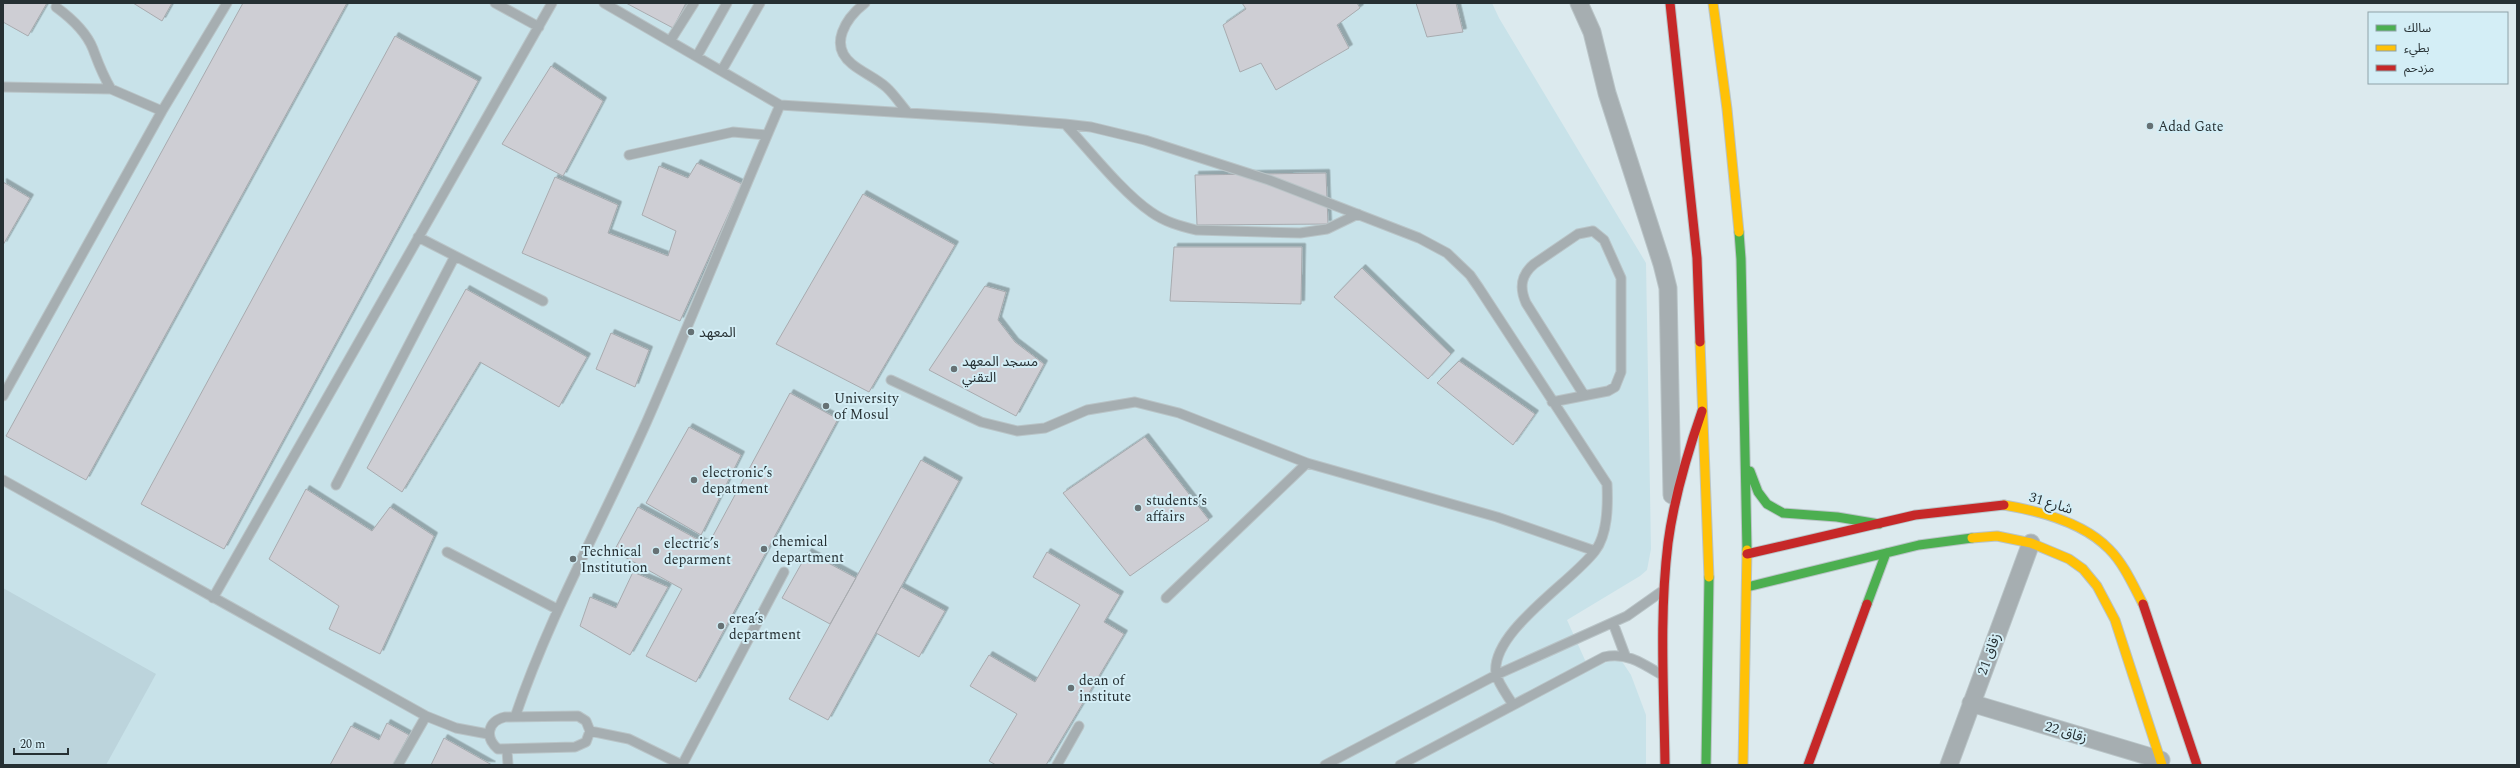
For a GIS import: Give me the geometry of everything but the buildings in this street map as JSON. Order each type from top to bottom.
[{"type":"main road","points":[[1670,3],[1697,258],[1709,584],[1706,765]]},
{"type":"main road","points":[[1713,3],[1727,109],[1741,258],[1747,554],[1743,765]]},
{"type":"main road","points":[[1665,765],[1665,588],[1672,515],[1702,411]]},
{"type":"main road","points":[[1746,461],[1758,492],[1767,504],[1783,513],[1836,517],[1879,524]]},
{"type":"main road","name":"شارع 31","points":[[1747,554],[1879,524],[2003,505],[2036,510],[2073,524],[2109,549],[2128,575],[2148,613],[2197,765]]},
{"type":"main road","points":[[1747,587],[1886,553],[1918,541],[1997,536],[2031,543],[2069,559],[2082,569],[2097,586],[2115,620],[2148,710],[2162,763]]},
{"type":"main road","points":[[2082,569],[2109,549]]},
{"type":"main road","points":[[1808,765],[1886,553]]},
{"type":"main road","points":[[2164,705],[2176,700]]},
{"type":"street","points":[[1579,3],[1592,32],[1607,93],[1668,288],[1672,515]]},
{"type":"street","name":"زقاق 21","points":[[1949,765],[2031,543]]},
{"type":"street","name":"زقاق 22","points":[[1971,703],[2162,763]]},
{"type":"lane","points":[[3,396],[162,111],[227,3]]},
{"type":"lane","points":[[495,3],[539,27]]},
{"type":"lane","points":[[213,598],[552,3]]},
{"type":"lane","points":[[604,3],[780,105],[1091,127],[1145,140],[1212,160],[1358,214],[1434,245],[1459,263],[1479,288],[1552,402],[1607,484],[1609,515],[1596,551],[1514,631],[1502,648],[1497,662],[1496,675],[1512,703]]},
{"type":"lane","points":[[670,41],[694,3]]},
{"type":"lane","points":[[697,56],[727,3]]},
{"type":"lane","points":[[722,70],[760,3]]},
{"type":"lane","points":[[865,3],[856,10],[844,27],[840,40],[842,53],[852,64],[887,87],[908,113]]},
{"type":"lane","points":[[56,7],[81,28],[93,48],[99,70],[111,89]]},
{"type":"lane","points":[[3,87],[111,89],[162,111]]},
{"type":"lane","points":[[515,717],[531,670],[557,609],[647,422],[780,105]]},
{"type":"lane","points":[[1065,124],[1138,203],[1165,221],[1180,226],[1196,230],[1300,233],[1327,229],[1358,214]]},
{"type":"lane","points":[[629,155],[733,132],[767,135]]},
{"type":"lane","points":[[1552,402],[1608,391],[1615,386],[1621,372],[1621,278],[1604,240],[1593,231],[1578,234],[1534,264],[1525,274],[1521,286],[1526,303],[1584,395]]},
{"type":"lane","points":[[418,237],[543,301]]},
{"type":"lane","points":[[336,486],[455,256]]},
{"type":"lane","points":[[891,380],[981,422],[1017,431],[1045,428],[1087,410],[1135,402],[1179,413],[1307,463],[1497,517],[1596,551]]},
{"type":"lane","points":[[1166,598],[1307,463]]},
{"type":"lane","points":[[3,480],[426,716],[456,728],[488,734]]},
{"type":"lane","points":[[447,552],[557,609]]},
{"type":"lane","points":[[590,731],[629,739],[682,765],[784,572]]},
{"type":"lane","points":[[1325,765],[1496,675],[1613,623],[1641,608],[1665,588]]},
{"type":"lane","points":[[1613,623],[1625,655]]},
{"type":"lane","points":[[1400,765],[1512,703],[1604,656],[1625,655],[1665,676]]},
{"type":"lane","points":[[398,765],[426,716]]},
{"type":"lane","points":[[578,716],[586,721],[590,731],[586,742],[575,747],[507,750],[494,746],[488,734],[491,725],[497,719],[515,717],[578,716]]},
{"type":"lane","points":[[1057,765],[1079,726]]},
{"type":"lane","points":[[507,750],[508,765]]},
{"type":"shaded area","name":"University of Mosul","points":[[3,3],[1492,3],[1499,18],[1646,263],[1651,549],[1647,570],[1640,576],[1567,620],[1589,669],[1619,657],[1631,675],[1646,715],[1646,765],[3,765]]},
{"type":"shaded area","points":[[3,588],[156,674],[106,765],[3,765]]},
{"type":"traffic: fast","points":[[1739,232],[1741,259],[1747,550]]},
{"type":"traffic: fast","points":[[1750,471],[1758,492],[1767,504],[1783,513],[1837,517],[1879,524]]},
{"type":"traffic: fast","points":[[1747,587],[1919,545],[1972,538]]},
{"type":"traffic: fast","points":[[1867,604],[1886,553]]},
{"type":"traffic: fast","points":[[1706,765],[1709,577]]},
{"type":"traffic: slow","points":[[1713,3],[1727,109],[1739,232]]},
{"type":"traffic: slow","points":[[1700,342],[1709,577]]},
{"type":"traffic: slow","points":[[2004,505],[2046,514],[2087,532],[2109,549],[2119,561],[2143,604]]},
{"type":"traffic: slow","points":[[1972,538],[1997,536],[2031,543],[2069,559],[2083,569],[2097,586],[2115,620],[2162,765]]},
{"type":"traffic: slow","points":[[1743,765],[1747,550]]},
{"type":"traffic: jam","points":[[1670,3],[1697,258],[1700,342]]},
{"type":"traffic: jam","points":[[1665,765],[1663,682],[1665,571],[1674,509],[1691,443],[1702,411]]},
{"type":"traffic: jam","points":[[1747,554],[1915,515],[2004,505]]},
{"type":"traffic: jam","points":[[1808,765],[1867,604]]},
{"type":"traffic: jam","points":[[2143,604],[2197,765]]},
{"type":"place","name":"Adad Gate","points":[[2150,126]]},
{"type":"place","name":"المعهد","points":[[691,332]]},
{"type":"place","name":"مسجد المعهد التقني","points":[[954,369]]},
{"type":"place","name":"University of Mosul","points":[[826,406]]},
{"type":"place","name":"electronic’s depatment","points":[[694,480]]},
{"type":"place","name":"students’s affairs","points":[[1138,508]]},
{"type":"place","name":"chemical department","points":[[764,549]]},
{"type":"place","name":"electric’s deparment","points":[[656,551]]},
{"type":"place","name":"Technical Institution","points":[[573,559]]},
{"type":"place","name":"erea’s department","points":[[721,626]]},
{"type":"place","name":"dean of institute","points":[[1071,688]]}]
